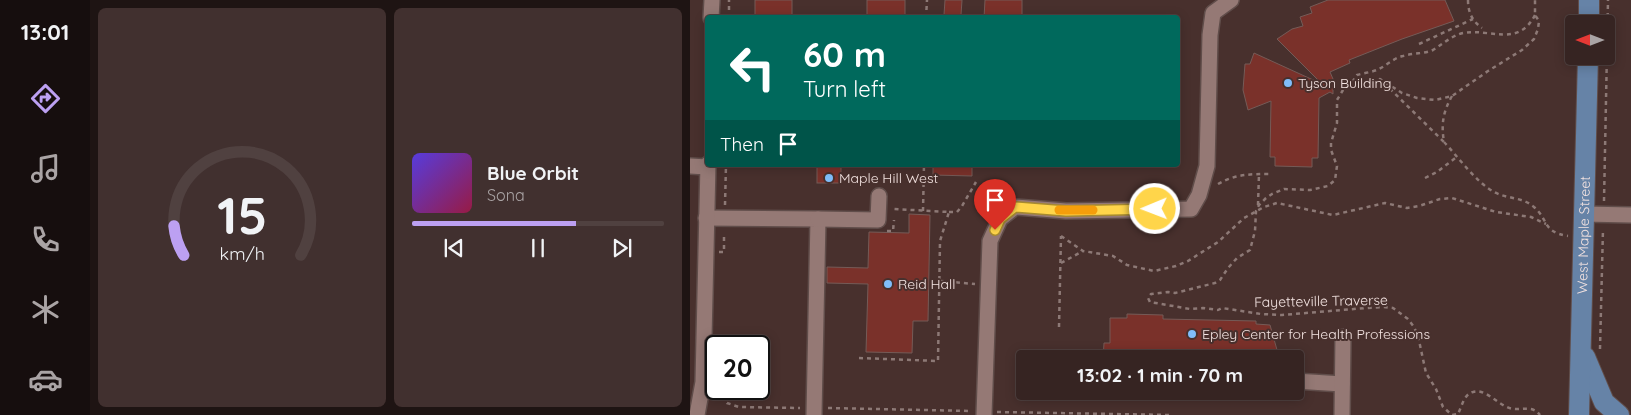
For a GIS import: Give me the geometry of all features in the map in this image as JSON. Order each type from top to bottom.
[{"type":"main road","points":[[1589,0],[1589,15]]},
{"type":"main road","name":"West Maple Street","points":[[1579,415],[1588,65]]},
{"type":"main road","points":[[1581,347],[1593,380],[1604,402],[1619,415]]},
{"type":"street","points":[[711,15],[712,0]]},
{"type":"street","points":[[984,413],[990,241],[1000,219],[1015,207],[1066,211],[1191,209],[1199,195],[1207,166],[1210,35],[1214,14],[1231,0]]},
{"type":"street","points":[[690,166],[705,165]]},
{"type":"street","points":[[698,415],[703,382],[707,167]]},
{"type":"street","points":[[706,218],[878,220],[879,196]]},
{"type":"street","points":[[1584,214],[1631,215]]},
{"type":"street","points":[[815,412],[818,219]]},
{"type":"street","points":[[1342,415],[1343,336]]},
{"type":"street","points":[[1304,382],[1342,384]]},
{"type":"path","points":[[729,0],[729,15]]},
{"type":"path","points":[[926,15],[927,0]]},
{"type":"path","points":[[1468,0],[1468,8],[1473,19],[1482,28]]},
{"type":"path","points":[[1535,0],[1535,15],[1538,21],[1538,29],[1534,39],[1522,50],[1452,96],[1435,100],[1417,98],[1402,93],[1380,79],[1495,193],[1526,201],[1536,208],[1554,233],[1566,236],[1584,236]]},
{"type":"path","points":[[1258,205],[1272,194],[1284,190],[1310,190],[1328,186],[1336,180],[1337,166],[1331,150],[1331,143],[1337,123],[1337,100],[1357,75],[1378,69],[1400,56],[1432,50],[1451,37],[1462,34],[1475,32],[1515,34],[1530,24],[1535,15]]},
{"type":"path","points":[[1420,44],[1473,19]]},
{"type":"path","points":[[1444,142],[1442,118],[1452,96]]},
{"type":"path","points":[[1425,178],[1437,172],[1458,156]]},
{"type":"path","points":[[716,252],[724,252],[726,167]]},
{"type":"path","points":[[923,211],[924,167]]},
{"type":"path","points":[[1213,186],[1230,177],[1243,174],[1270,174]]},
{"type":"path","points":[[1257,211],[1260,174]]},
{"type":"path","points":[[886,230],[894,230],[894,209],[956,212],[962,206],[976,182]]},
{"type":"path","points":[[1059,327],[1061,236],[1083,250],[1113,256],[1128,265],[1154,271],[1188,261],[1218,242],[1244,218],[1276,203],[1333,215],[1385,204],[1407,208],[1419,206],[1440,198],[1452,198],[1496,212],[1532,217],[1546,224]]},
{"type":"path","name":"Fayetteville Traverse","points":[[1257,211],[1250,250],[1234,261],[1220,280],[1206,286],[1176,293],[1151,294],[1148,298],[1150,302],[1190,309],[1218,310],[1222,308],[1261,314],[1296,314],[1366,308],[1393,308],[1408,319],[1414,327],[1426,373],[1436,389],[1443,408],[1447,412],[1452,415],[1458,414],[1465,397],[1475,391],[1482,392],[1509,408],[1531,408],[1540,415]]},
{"type":"path","points":[[859,358],[938,361],[940,241],[950,212]]},
{"type":"path","points":[[1060,263],[1083,250]]},
{"type":"path","points":[[940,281],[975,284]]},
{"type":"path","points":[[723,400],[739,407],[815,412],[1171,415]]},
{"type":"building","points":[[755,0],[792,0],[792,15],[755,15]]},
{"type":"building","points":[[867,0],[905,0],[905,15],[867,15]]},
{"type":"building","points":[[945,0],[962,0],[961,15],[944,15]]},
{"type":"building","points":[[985,0],[1022,0],[1022,15],[984,15]]},
{"type":"building","name":"Tyson Building","points":[[1328,0],[1445,0],[1454,21],[1349,60],[1350,63],[1330,72],[1333,79],[1333,94],[1330,92],[1319,98],[1318,158],[1312,158],[1312,167],[1275,166],[1275,157],[1270,157],[1271,101],[1248,110],[1243,90],[1245,64],[1250,64],[1254,53],[1322,84],[1277,39],[1292,29],[1303,26],[1300,17],[1312,13],[1310,7]]},
{"type":"building","points":[[817,167],[841,167],[841,183],[817,183]]},
{"type":"building","points":[[933,167],[972,167],[972,176],[933,175]]},
{"type":"building","name":"Reid Hall","points":[[909,214],[930,215],[928,321],[913,321],[912,353],[866,352],[868,284],[827,283],[827,267],[868,268],[869,232],[909,233]]},
{"type":"building","name":"Epley Center for Health Professions","points":[[1127,314],[1163,315],[1163,319],[1256,321],[1256,324],[1270,325],[1277,350],[1104,350],[1104,343],[1110,343],[1110,318],[1127,318]]},
{"type":"slow traffic","points":[[1059,210],[1093,210]]},
{"type":"place","name":"Tyson Building","points":[[1288,83]]},
{"type":"place","name":"Maple Hill West","points":[[829,178]]},
{"type":"place","name":"Reid Hall","points":[[888,284]]},
{"type":"place","name":"Epley Center for Health Professions","points":[[1192,334]]},
{"type":"route","points":[[995,230],[1000,219],[1015,207],[1066,211],[1155,209]]}]
